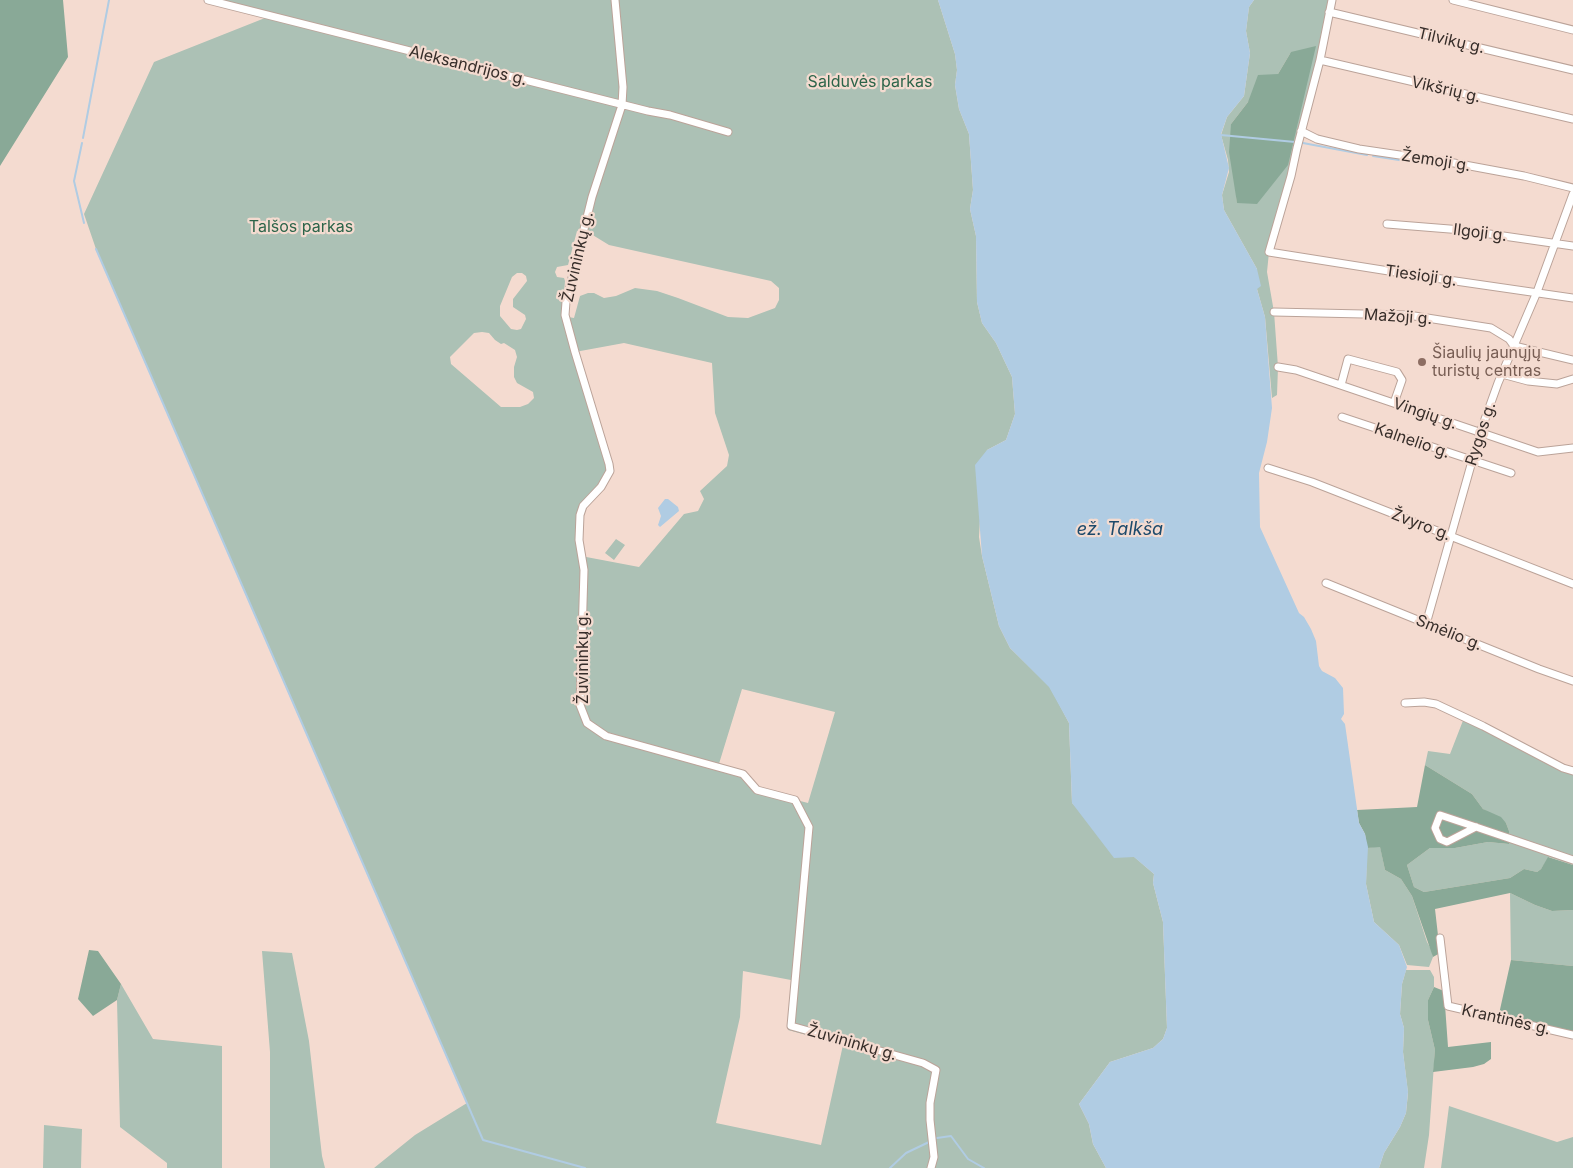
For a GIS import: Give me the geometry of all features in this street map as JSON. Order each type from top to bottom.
[{"type":"street","name":"Aleksandrijos g.","points":[[208,0],[622,105],[670,115],[728,132]]},
{"type":"street","name":"Žuvininkų g.","points":[[614,0],[623,88],[622,105],[592,197],[566,302],[566,315],[575,352],[610,472],[601,487],[583,506],[580,515],[579,540],[584,570],[580,705],[587,723],[606,736],[743,774],[757,790],[795,800],[810,827],[791,1026],[923,1063],[936,1070],[930,1103],[934,1157],[931,1168]]},
{"type":"street","points":[[1301,131],[1320,60],[1332,0]]},
{"type":"street","points":[[1453,0],[1573,30]]},
{"type":"street","name":"Tilvikų g.","points":[[1329,12],[1573,70]]},
{"type":"street","name":"Vikšrių g.","points":[[1320,60],[1573,120]]},
{"type":"street","name":"Žemoji g.","points":[[1301,131],[1317,139],[1359,149],[1461,164],[1573,188]]},
{"type":"street","name":"Tiesioji g.","points":[[1301,131],[1291,176],[1269,252],[1414,276],[1573,298]]},
{"type":"street","name":"Rygos g.","points":[[1426,624],[1480,433],[1502,374],[1537,292],[1573,194]]},
{"type":"street","name":"Ilgoji g.","points":[[1387,224],[1462,230],[1573,246]]},
{"type":"street","name":"Mažoji g.","points":[[1274,312],[1408,315],[1491,328],[1509,339],[1514,346]]},
{"type":"street","points":[[1514,346],[1573,360]]},
{"type":"street","points":[[1341,385],[1348,359],[1397,372],[1402,380],[1394,403]]},
{"type":"street","name":"Vingių g.","points":[[1278,366],[1296,370],[1538,452],[1573,448]]},
{"type":"street","points":[[1502,374],[1528,381],[1557,384],[1573,379]]},
{"type":"street","name":"Kalnelio g.","points":[[1342,417],[1511,473]]},
{"type":"street","name":"Žvyro g.","points":[[1268,468],[1312,482],[1573,584]]},
{"type":"street","name":"Smėlio g.","points":[[1326,583],[1573,681]]},
{"type":"street","points":[[1404,703],[1424,702],[1436,704],[1483,726],[1563,768],[1573,771]]},
{"type":"street","points":[[1476,827],[1447,842],[1440,839],[1435,828],[1440,815],[1476,827],[1573,860]]},
{"type":"street","name":"Krantinės g.","points":[[1440,938],[1448,1006],[1573,1035]]},
{"type":"green space","points":[[0,0],[63,0],[68,57],[0,166]]},
{"type":"green space","name":"Talšos parkas","points":[[208,0],[938,0],[955,54],[957,70],[955,85],[959,109],[969,134],[973,190],[970,209],[976,236],[977,302],[982,323],[996,343],[1012,377],[1015,414],[1006,440],[987,450],[979,537],[999,626],[1010,648],[1050,687],[1069,723],[1072,803],[1154,874],[1153,883],[1163,922],[1167,1028],[1163,1039],[1153,1048],[1110,1062],[1079,1104],[1089,1124],[1093,1144],[1106,1168],[374,1168],[415,1135],[467,1103],[96,249],[84,214],[154,62],[270,16]],"holes":[[[577,231],[591,234],[609,245],[771,281],[779,288],[779,300],[775,308],[748,318],[728,317],[657,291],[635,288],[616,296],[604,298],[594,293],[580,296],[574,318],[562,316],[565,281],[564,278],[557,277],[555,272],[557,267],[568,265]],[[517,273],[522,273],[526,276],[527,281],[513,299],[513,307],[525,315],[526,319],[521,329],[511,329],[500,316],[500,306],[512,277]],[[474,333],[489,333],[501,344],[504,343],[515,350],[517,357],[514,377],[517,383],[533,392],[534,398],[528,404],[520,407],[501,407],[451,364],[450,357]],[[624,343],[712,363],[715,413],[729,455],[727,466],[700,491],[704,499],[698,511],[684,514],[639,567],[581,556],[583,506],[606,481],[609,464],[575,352]],[[742,689],[835,712],[808,803],[757,790],[743,774],[718,767]],[[743,971],[791,980],[788,1030],[843,1045],[821,1145],[716,1123],[740,1017]]]},
{"type":"green space","points":[[1254,0],[1332,0],[1269,252],[1267,272],[1274,312],[1278,367],[1277,395],[1272,398],[1265,317],[1257,289],[1257,269],[1224,210],[1222,195],[1229,172],[1228,160],[1221,135],[1227,117],[1244,96],[1250,53],[1246,31],[1249,7]],"holes":[[[1291,52],[1237,203],[1231,124],[1248,102],[1278,74]]]},
{"type":"green space","points":[[1316,46],[1288,165],[1257,204],[1237,203],[1229,152],[1231,124],[1248,102],[1258,75],[1278,74],[1291,52]]},
{"type":"green space","points":[[616,539],[625,545],[614,560],[605,553]]},
{"type":"green space","points":[[1464,718],[1573,771],[1573,865],[1549,857],[1537,872],[1524,869],[1510,878],[1424,892],[1414,887],[1407,865],[1430,848],[1455,848],[1488,842],[1509,844],[1509,831],[1506,823],[1483,809],[1472,794],[1425,765],[1428,751],[1450,754]]},
{"type":"green space","points":[[1425,765],[1472,794],[1483,809],[1501,817],[1509,831],[1509,844],[1488,842],[1455,848],[1430,848],[1407,865],[1414,887],[1424,892],[1510,878],[1524,869],[1537,872],[1548,857],[1573,865],[1573,910],[1552,911],[1510,893],[1435,909],[1440,953],[1433,957],[1412,896],[1401,879],[1385,870],[1380,847],[1367,848],[1365,834],[1359,823],[1357,810],[1417,807]]},
{"type":"green space","points":[[1380,846],[1385,870],[1401,879],[1412,896],[1427,942],[1432,951],[1433,957],[1429,967],[1407,965],[1399,945],[1374,922],[1366,884],[1367,848]]},
{"type":"green space","points":[[1510,893],[1552,911],[1573,910],[1573,966],[1511,960]]},
{"type":"green space","points":[[89,950],[98,951],[121,984],[117,1000],[93,1016],[78,999]]},
{"type":"green space","points":[[262,951],[292,953],[309,1041],[325,1168],[270,1168],[270,1052]]},
{"type":"green space","points":[[1511,960],[1573,966],[1573,1032],[1499,1014]]},
{"type":"green space","points":[[1406,970],[1430,970],[1434,977],[1434,987],[1428,1000],[1428,1020],[1435,1050],[1429,1135],[1424,1168],[1379,1168],[1384,1153],[1406,1113],[1408,1093],[1403,1052],[1404,1028],[1400,1014],[1402,984]]},
{"type":"green space","points":[[121,984],[153,1039],[222,1046],[222,1168],[167,1168],[167,1163],[120,1127],[117,1000]]},
{"type":"green space","points":[[1434,987],[1444,991],[1448,1047],[1491,1042],[1491,1059],[1484,1064],[1473,1067],[1433,1072],[1435,1050],[1428,1020],[1428,1000]]},
{"type":"green space","points":[[1449,1106],[1557,1142],[1573,1137],[1573,1168],[1441,1168]]},
{"type":"green space","points":[[44,1125],[82,1129],[81,1168],[43,1168]]},
{"type":"water","name":"ež. Talkša","points":[[938,0],[1254,0],[1249,7],[1246,31],[1250,53],[1244,96],[1227,117],[1221,134],[1229,168],[1222,195],[1224,210],[1257,269],[1261,286],[1257,289],[1265,317],[1272,408],[1267,442],[1259,473],[1260,527],[1299,613],[1304,617],[1311,629],[1316,641],[1319,666],[1322,671],[1335,678],[1343,688],[1344,714],[1341,719],[1345,724],[1359,823],[1365,834],[1368,847],[1366,884],[1374,922],[1399,945],[1407,967],[1402,984],[1400,1014],[1404,1028],[1403,1052],[1408,1092],[1406,1113],[1384,1153],[1379,1168],[1106,1168],[1093,1144],[1089,1124],[1079,1104],[1110,1062],[1153,1048],[1163,1039],[1167,1028],[1163,922],[1153,883],[1154,874],[1134,857],[1114,858],[1072,803],[1069,723],[1049,687],[1010,648],[999,626],[982,556],[975,465],[987,450],[1006,440],[1015,414],[1012,377],[996,343],[982,323],[977,302],[976,236],[970,209],[973,190],[969,134],[959,109],[955,85],[957,70],[955,54]]},
{"type":"water","points":[[665,499],[668,499],[678,507],[679,511],[660,527],[658,525],[661,516],[658,508]]},
{"type":"waterway","points":[[83,138],[109,0]]},
{"type":"waterway","points":[[1221,135],[1295,142]]},
{"type":"waterway","points":[[82,143],[74,181],[84,223]]},
{"type":"waterway","points":[[1303,143],[1367,155]]},
{"type":"waterway","points":[[1373,156],[1425,164]]},
{"type":"waterway","points":[[1436,167],[1445,168]]},
{"type":"waterway","points":[[96,249],[483,1140],[585,1168]]},
{"type":"waterway","points":[[937,1138],[951,1136],[968,1159],[984,1168]]},
{"type":"waterway","points":[[890,1168],[906,1153],[929,1142]]},
{"type":"place","name":"Šiaulių jaunųjų turistų centras","points":[[1422,362]]},
{"type":"park label","name":"Salduvės parkas","points":[[870,82]]}]
